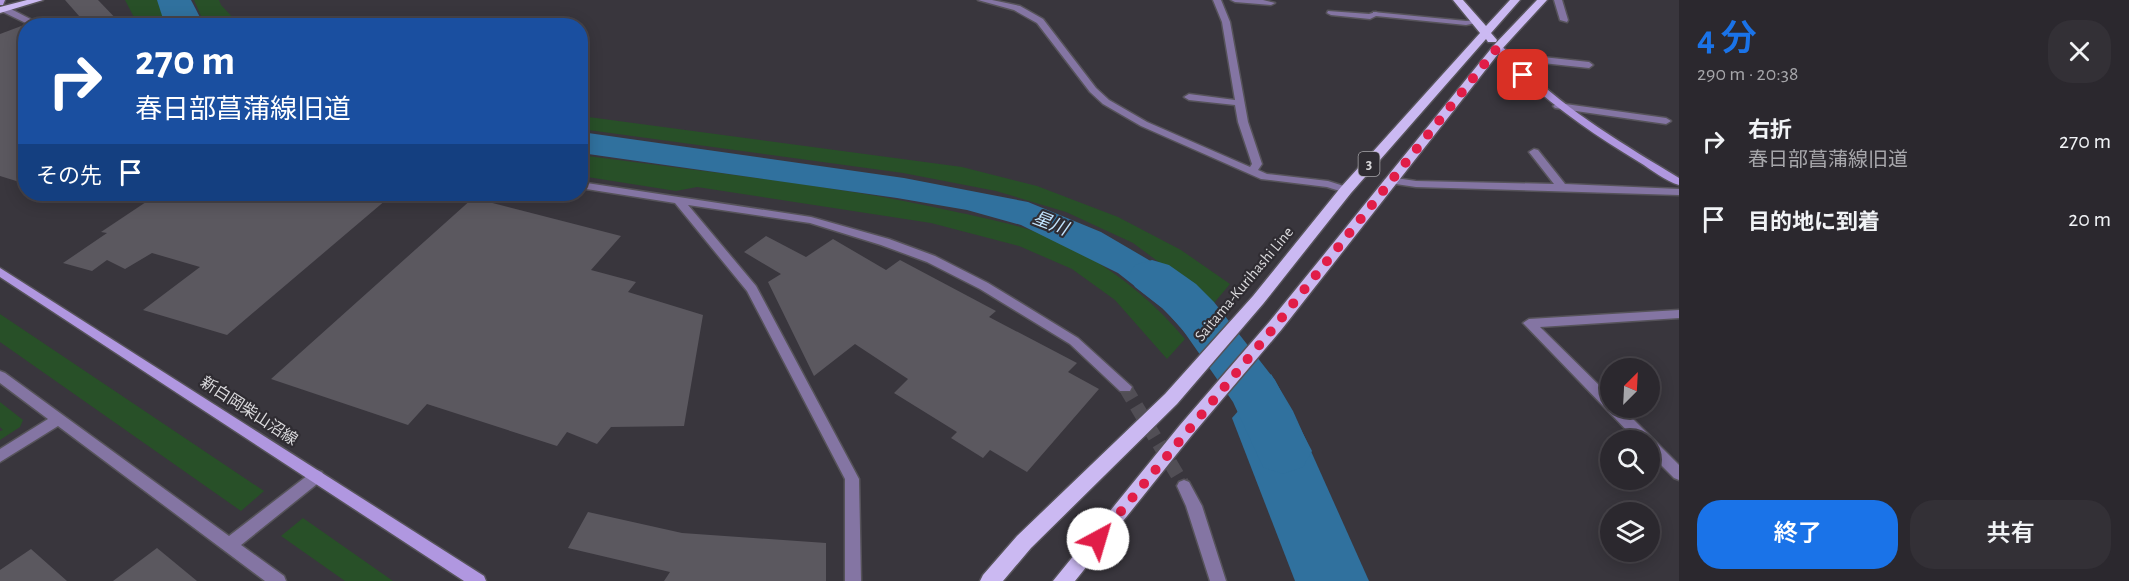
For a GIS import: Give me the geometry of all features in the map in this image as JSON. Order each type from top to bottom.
[{"type":"main road","points":[[1,5],[38,0]]},
{"type":"main road","points":[[1457,0],[1498,47]]},
{"type":"main road","name":"Saitama-Kurihashi Line","points":[[990,581],[1024,542],[1171,399],[1258,300],[1346,190],[1515,0]]},
{"type":"main road","name":"3","points":[[1063,581],[1186,430],[1276,325],[1389,180],[1498,47],[1542,0]]},
{"type":"street","points":[[982,0],[1017,8],[1040,21],[1093,90],[1106,102],[1144,123],[1265,177],[1328,184],[1346,190]]},
{"type":"street","points":[[1217,0],[1226,22],[1243,122],[1257,164],[1251,172]]},
{"type":"street","points":[[1235,0],[1271,3]]},
{"type":"street","points":[[1558,0],[1564,20]]},
{"type":"street","points":[[1,5],[25,18]]},
{"type":"street","points":[[1331,13],[1478,22]]},
{"type":"street","points":[[1498,47],[1558,106],[1679,182]]},
{"type":"street","points":[[1509,59],[1523,58],[1589,64]]},
{"type":"street","points":[[1189,98],[1240,103]]},
{"type":"street","points":[[1558,106],[1666,121]]},
{"type":"street","points":[[1534,152],[1562,187]]},
{"type":"street","points":[[1389,180],[1416,184],[1679,192]]},
{"type":"street","points":[[588,186],[811,220],[885,242],[931,260],[984,286],[1074,341],[1125,387]]},
{"type":"street","points":[[679,201],[752,289],[852,479],[852,581]]},
{"type":"street","name":"新白岡柴山沼線","points":[[0,272],[478,581]]},
{"type":"street","points":[[1600,395],[1529,323],[1679,314]]},
{"type":"street","points":[[0,376],[278,581]]},
{"type":"street","points":[[1623,418],[1635,430]]},
{"type":"street","points":[[0,456],[59,419]]},
{"type":"street","points":[[1660,455],[1679,474]]},
{"type":"street","points":[[229,545],[317,476]]},
{"type":"street","points":[[1184,486],[1194,506],[1218,581]]},
{"type":"green space","points":[[125,0],[159,0],[165,18],[134,18]]},
{"type":"green space","points":[[194,0],[219,0],[233,18],[202,18]]},
{"type":"green space","points":[[588,117],[962,167],[1037,186],[1118,217],[1181,250],[1230,284],[1214,303],[1133,243],[1066,212],[996,191],[903,173],[588,130]]},
{"type":"green space","points":[[588,156],[860,193],[966,214],[1027,229],[1069,246],[1102,265],[1146,299],[1185,339],[1167,359],[1115,300],[1072,269],[1019,246],[931,223],[697,187],[676,191],[588,177]]},
{"type":"green space","points":[[0,314],[264,491],[241,511],[0,342]]},
{"type":"green space","points":[[0,402],[23,420],[20,427],[0,440],[0,431],[3,430],[0,427]]},
{"type":"green space","points":[[303,518],[393,581],[345,581],[281,536]]},
{"type":"water","points":[[157,0],[191,0],[200,18],[163,18]]},
{"type":"water","points":[[588,133],[904,178],[1028,202],[1101,232],[1154,263],[1210,307],[1186,334],[1164,309],[1118,273],[1021,225],[967,210],[588,154]]},
{"type":"water","points":[[1271,374],[1293,411],[1369,581],[1295,581],[1232,418]]},
{"type":"building","points":[[65,0],[98,0],[115,18],[81,18]]},
{"type":"building","points":[[18,27],[18,182],[0,176],[0,34]]},
{"type":"building","points":[[148,201],[385,201],[227,335],[143,310],[200,267],[152,253],[125,269],[107,260],[92,271],[63,263],[107,233],[101,232]]},
{"type":"building","points":[[470,201],[485,201],[621,236],[591,270],[636,282],[628,292],[703,315],[684,426],[611,427],[597,444],[567,432],[557,446],[427,404],[408,425],[271,379]]},
{"type":"building","points":[[766,236],[806,257],[833,239],[886,270],[900,260],[996,311],[989,317],[1077,363],[1068,372],[1099,389],[1027,472],[990,450],[983,458],[951,438],[957,432],[894,393],[908,379],[855,344],[814,376],[768,282],[781,274],[744,252]]},
{"type":"building","points":[[588,512],[682,533],[826,543],[826,581],[664,581],[670,572],[568,548]]},
{"type":"building","points":[[157,548],[197,581],[113,581]]},
{"type":"building","points":[[31,549],[67,581],[0,581],[0,570]]},
{"type":"waterway","name":"星川","points":[[1152,276],[1179,296],[1197,314],[1256,394],[1283,451]]},
{"type":"tunnel","points":[[1125,387],[1184,486]]},
{"type":"route","points":[[1098,539],[1186,430],[1276,325],[1389,180],[1498,47],[1523,75]]}]
